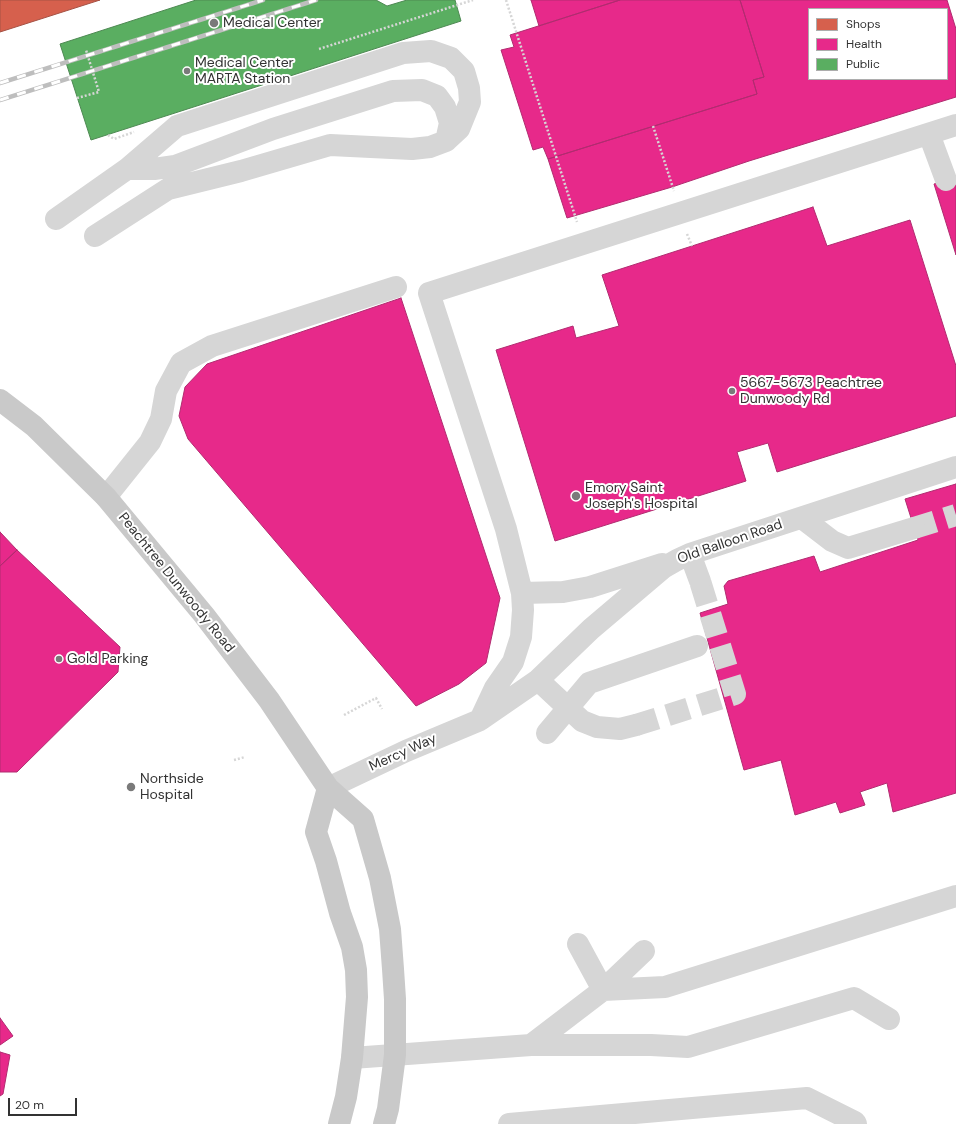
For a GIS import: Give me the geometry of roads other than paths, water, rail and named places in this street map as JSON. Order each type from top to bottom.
[{"type":"main road","name":"Peachtree Dunwoody Road","points":[[0,400],[34,426],[106,497],[204,615],[269,700],[328,788],[362,819],[380,878],[390,929],[394,969],[395,1055],[388,1108],[384,1124]]},
{"type":"main road","points":[[328,788],[316,832],[326,861],[340,914],[352,947],[356,970],[357,997],[352,1058],[346,1097],[339,1124]]},
{"type":"street","points":[[56,219],[127,169],[178,126],[403,53],[431,51],[451,58],[464,71],[469,88],[470,102],[459,129],[446,141],[430,147],[412,149],[330,145],[241,171],[168,189],[95,236]]},
{"type":"street","points":[[127,169],[154,169],[175,166],[273,129],[393,91],[422,90],[438,96],[445,107],[450,123],[446,141]]},
{"type":"street","points":[[480,720],[495,688],[513,662],[521,637],[523,610],[522,593],[506,529],[429,293],[956,126]]},
{"type":"street","points":[[929,134],[946,180]]},
{"type":"street","points":[[106,497],[150,442],[161,419],[166,391],[181,363],[212,346],[375,301],[396,287]]},
{"type":"street","name":"Old Balloon Road","points":[[480,720],[538,680],[591,629],[663,568],[684,557],[956,467]]},
{"type":"street","points":[[802,518],[832,541],[848,548],[914,528]]},
{"type":"street","points":[[522,593],[563,592],[590,587],[684,557],[700,581]]},
{"type":"street","points":[[547,733],[589,683],[697,646]]},
{"type":"street","points":[[538,680],[582,721],[597,728],[620,729],[636,725]]},
{"type":"street","name":"Mercy Way","points":[[328,788],[406,751],[480,720]]},
{"type":"street","points":[[603,990],[665,987],[956,896]]},
{"type":"street","points":[[578,944],[603,990]]},
{"type":"street","points":[[531,1045],[603,990],[644,951]]},
{"type":"street","points":[[352,1058],[531,1045],[651,1045],[688,1047],[854,998],[888,1019]]},
{"type":"street","points":[[509,1124],[807,1098],[855,1122],[856,1124]]},
{"type":"tunnel","points":[[914,528],[956,515]]},
{"type":"tunnel","points":[[636,725],[735,694],[700,581]]},
{"type":"railway","points":[[0,83],[263,0]]},
{"type":"railway","points":[[0,100],[316,0]]},
{"type":"place","name":"Medical Center","points":[[214,23]]},
{"type":"place","name":"Medical Center MARTA Station","points":[[187,71]]},
{"type":"place","name":"5667-5673 Peachtree Dunwoody Rd","points":[[732,391]]},
{"type":"place","name":"Emory Saint Joseph's Hospital","points":[[576,496]]},
{"type":"place","name":"Gold Parking","points":[[59,659]]},
{"type":"place","name":"Northside Hospital","points":[[131,787]]}]
